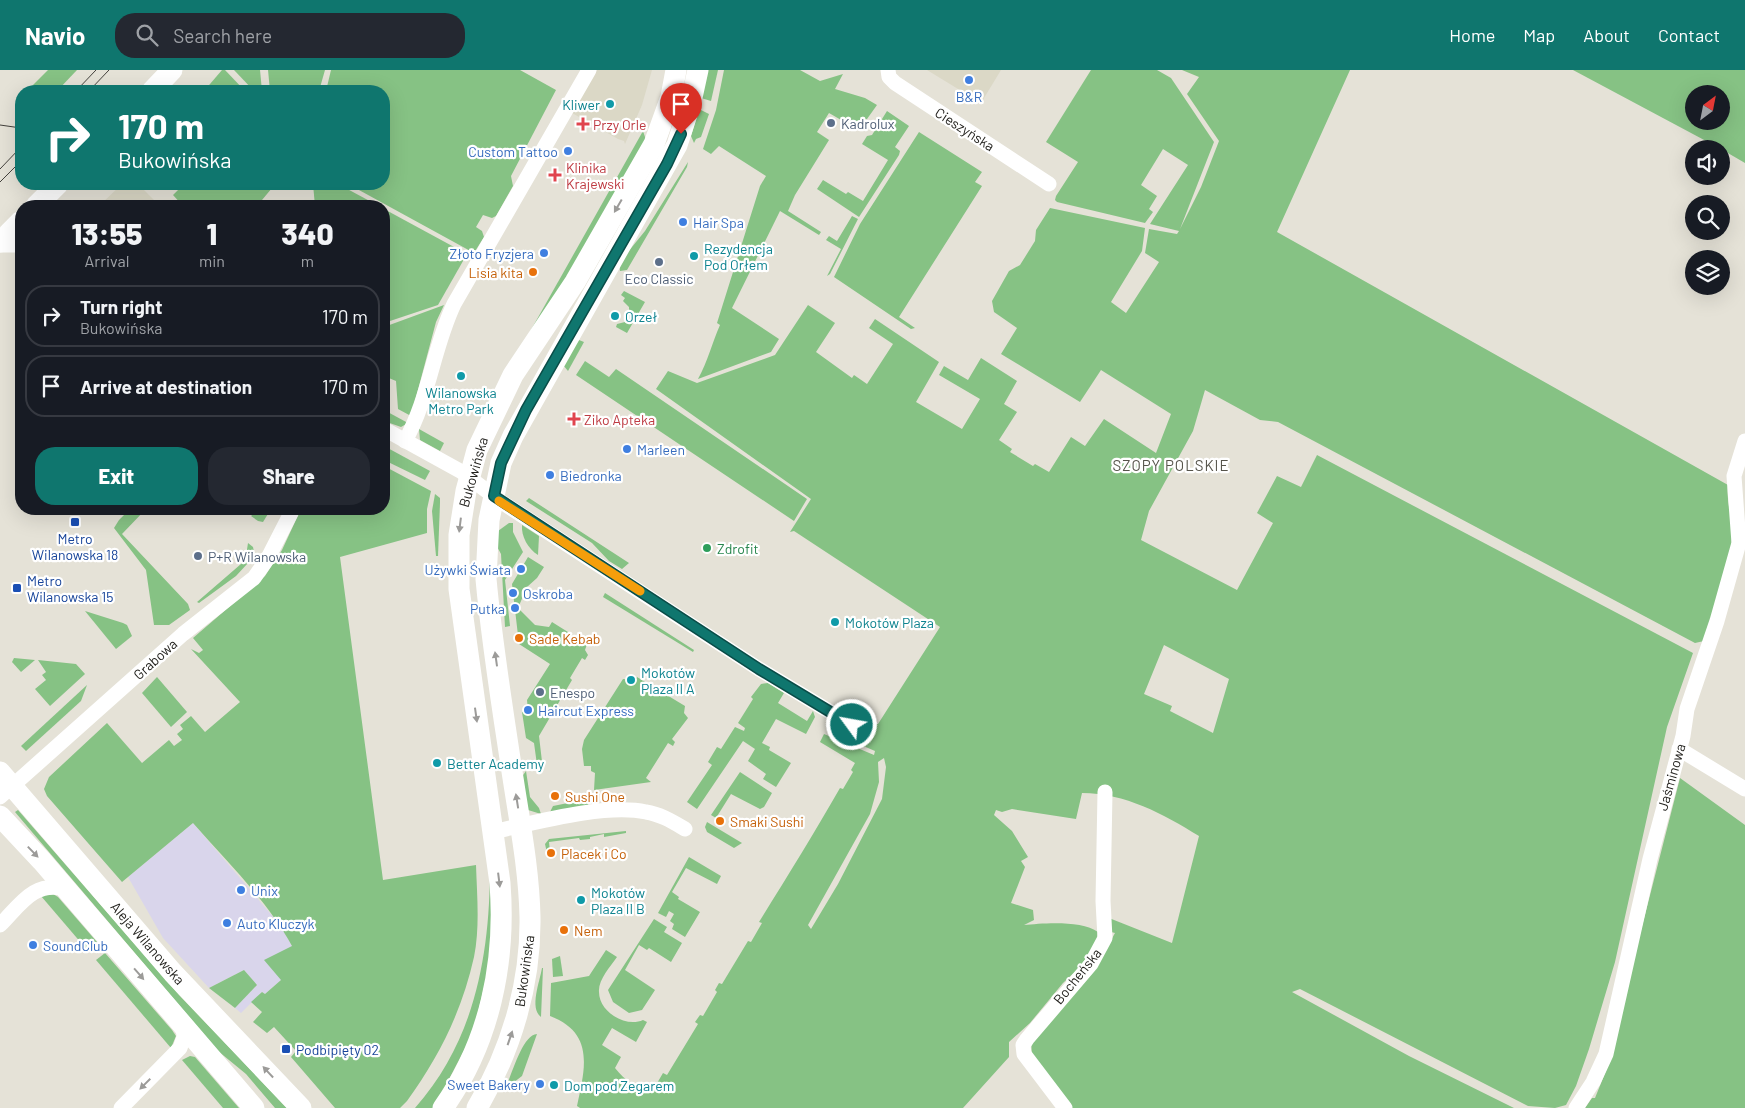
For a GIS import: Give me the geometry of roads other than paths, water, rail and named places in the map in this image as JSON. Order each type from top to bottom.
[{"type":"street","points":[[158,85],[172,70]]},
{"type":"street","points":[[405,441],[416,418],[444,326],[454,304],[589,70]]},
{"type":"street","name":"Bukowińska","points":[[443,1108],[466,1071],[482,1032],[498,968],[502,912],[458,589],[459,535],[469,477],[489,420],[513,375],[575,282],[654,144],[671,96],[676,70]]},
{"type":"street","name":"Bukowińska","points":[[477,1108],[505,1052],[515,1023],[527,965],[529,901],[486,579],[486,545],[501,463],[526,410],[677,144],[689,109],[698,70]]},
{"type":"street","name":"Cieszyńska","points":[[888,70],[889,77],[895,84],[1049,184]]},
{"type":"street","points":[[0,244],[15,228]]},
{"type":"street","points":[[0,244],[15,244]]},
{"type":"street","points":[[390,433],[469,477],[494,496],[759,669],[852,725]]},
{"type":"street","name":"Jaśminowa","points":[[1576,1108],[1593,1082],[1606,1054],[1661,812],[1679,749],[1689,702],[1717,621],[1739,543],[1734,476],[1745,441]]},
{"type":"street","name":"Grabowa","points":[[4,785],[183,634],[254,578],[268,558],[290,515]]},
{"type":"street","points":[[1679,749],[1745,790]]},
{"type":"street","name":"Aleja Wilanowska","points":[[4,785],[166,966],[301,1108]]},
{"type":"street","name":"Bocheńska","points":[[1064,1108],[1024,1054],[1023,1045],[1036,1026],[1091,964],[1105,938],[1103,901],[1105,792]]},
{"type":"street","points":[[492,832],[591,813],[627,810],[652,814],[685,829]]},
{"type":"street","name":"Aleja Wilanowska","points":[[0,816],[66,889],[254,1108]]},
{"type":"street","points":[[0,925],[36,890],[47,886],[66,889]]},
{"type":"street","points":[[121,1108],[180,1048],[184,1037],[183,1025]]},
{"type":"tram line","points":[[82,85],[96,70]]},
{"type":"tram line","points":[[95,85],[109,70]]},
{"type":"tram line","points":[[0,125],[15,127]]},
{"type":"tram line","points":[[0,169],[15,153]]},
{"type":"tram line","points":[[0,182],[15,167]]},
{"type":"place","name":"B&R","points":[[969,80]]},
{"type":"place","name":"Kliwer","points":[[610,104]]},
{"type":"place","name":"Kadrolux","points":[[831,123]]},
{"type":"place","name":"Przy Orle","points":[[583,124]]},
{"type":"place","name":"Custom Tattoo","points":[[568,151]]},
{"type":"place","name":"Klinika Krajewski","points":[[555,175]]},
{"type":"place","name":"Hair Spa","points":[[683,222]]},
{"type":"place","name":"Złoto Fryzjera","points":[[544,253]]},
{"type":"place","name":"Rezydencja Pod Orłem","points":[[694,256]]},
{"type":"place","name":"Eco Classic","points":[[659,262]]},
{"type":"place","name":"Lisia kita","points":[[533,272]]},
{"type":"place","name":"Orzeł","points":[[615,316]]},
{"type":"place","name":"Wilanowska Metro Park","points":[[461,376]]},
{"type":"place","name":"Ziko Apteka","points":[[574,419]]},
{"type":"place","name":"Marleen","points":[[627,449]]},
{"type":"place","name":"Biedronka","points":[[550,475]]},
{"type":"place","name":"Metro Wilanowska 18","points":[[75,522]]},
{"type":"place","name":"Zdrofit","points":[[707,548]]},
{"type":"place","name":"P+R Wilanowska","points":[[198,556]]},
{"type":"place","name":"Używki Świata","points":[[521,569]]},
{"type":"place","name":"Metro Wilanowska 15","points":[[17,588]]},
{"type":"place","name":"Oskroba","points":[[513,593]]},
{"type":"place","name":"Putka","points":[[515,608]]},
{"type":"place","name":"Mokotów Plaza","points":[[835,622]]},
{"type":"place","name":"Sade Kebab","points":[[519,638]]},
{"type":"place","name":"Mokotów Plaza II A","points":[[631,680]]},
{"type":"place","name":"Enespo","points":[[540,692]]},
{"type":"place","name":"Haircut Express","points":[[528,710]]},
{"type":"place","name":"Better Academy","points":[[437,763]]},
{"type":"place","name":"Sushi One","points":[[555,796]]},
{"type":"place","name":"Smaki Sushi","points":[[720,821]]},
{"type":"place","name":"Placek i Co","points":[[551,853]]},
{"type":"place","name":"Unix","points":[[241,890]]},
{"type":"place","name":"Mokotów Plaza II B","points":[[581,900]]},
{"type":"place","name":"Auto Kluczyk","points":[[227,923]]},
{"type":"place","name":"Nem","points":[[564,930]]},
{"type":"place","name":"SoundClub","points":[[33,945]]},
{"type":"place","name":"Podbipięty 02","points":[[286,1049]]},
{"type":"place","name":"Sweet Bakery","points":[[540,1084]]},
{"type":"place","name":"Dom pod Zegarem","points":[[554,1085]]},
{"type":"district","name":"SZOPY POLSKIE","points":[[1171,465]]}]
